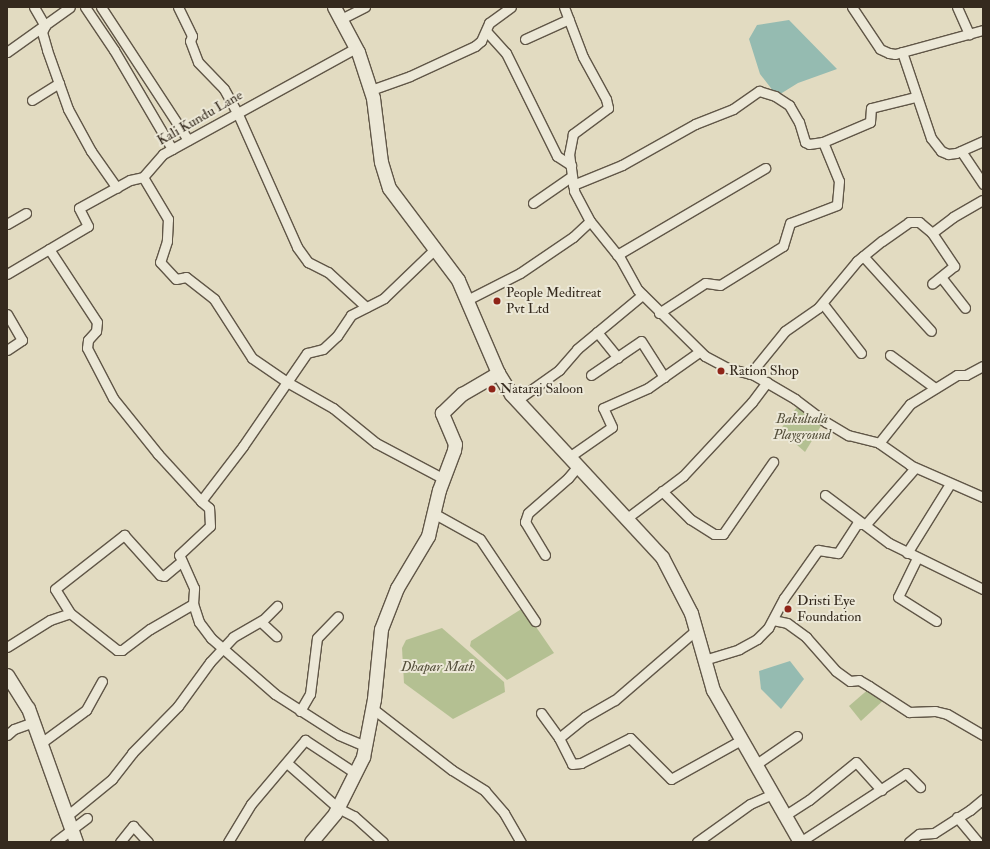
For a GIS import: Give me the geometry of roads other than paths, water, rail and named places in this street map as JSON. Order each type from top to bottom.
[{"type":"main road","points":[[334,7],[356,48],[370,90],[381,162],[389,188],[458,280],[498,373],[517,400],[662,557],[691,613],[713,690],[800,842]]},
{"type":"main road","points":[[311,842],[338,808],[355,774],[365,746],[372,708],[381,629],[397,588],[428,536],[455,444],[442,413],[462,394],[498,373]]},
{"type":"main road","points":[[7,675],[28,708],[70,821],[76,842]]},
{"type":"street","points":[[34,7],[45,26]]},
{"type":"street","points":[[7,52],[70,7]]},
{"type":"street","points":[[85,7],[114,50],[172,150]]},
{"type":"street","points":[[101,7],[188,140]]},
{"type":"street","points":[[178,7],[192,36],[190,41],[198,62],[224,89],[237,112],[301,252],[308,262],[328,272],[366,307]]},
{"type":"street","points":[[341,19],[365,7]]},
{"type":"street","points":[[370,90],[410,76],[475,46],[482,41],[489,23],[497,14],[510,7]]},
{"type":"street","points":[[564,7],[583,57],[608,108],[573,134],[569,154],[573,181],[590,221],[617,255],[642,295],[699,352],[721,365],[750,374],[767,382],[848,435],[879,443],[916,468],[983,497]]},
{"type":"street","points":[[957,7],[969,34]]},
{"type":"street","points":[[854,8],[880,49],[889,53],[902,52],[983,30]]},
{"type":"street","points":[[525,39],[569,19]]},
{"type":"street","points":[[45,26],[42,32],[68,109],[92,151],[117,188]]},
{"type":"street","points":[[486,31],[506,53],[557,156],[571,165]]},
{"type":"street","name":"Kali Kundu Lane","points":[[7,274],[88,226],[79,208],[117,188],[143,177],[163,154],[356,48]]},
{"type":"street","points":[[902,52],[915,97],[931,138],[940,151],[948,154],[961,151],[983,141]]},
{"type":"street","points":[[32,100],[59,83]]},
{"type":"street","points":[[533,203],[573,181],[622,165],[695,124],[732,109],[759,91],[775,96],[789,105],[799,122],[805,142],[809,144],[823,142],[870,122],[871,108],[915,97]]},
{"type":"street","points":[[659,313],[705,283],[720,285],[783,246],[790,224],[837,205],[839,182],[823,142]]},
{"type":"street","points":[[961,151],[983,184]]},
{"type":"street","points":[[617,255],[765,168]]},
{"type":"street","points":[[143,177],[168,219],[167,241],[160,262],[176,279],[186,277],[214,299],[252,358],[287,382],[333,408],[376,442],[444,479]]},
{"type":"street","points":[[932,233],[953,217],[983,200]]},
{"type":"street","points":[[7,224],[26,213]]},
{"type":"street","points":[[467,300],[520,273],[573,237],[590,221]]},
{"type":"street","points":[[750,374],[785,331],[823,304],[849,270],[863,256],[909,222],[920,222],[932,233],[953,263],[952,269],[932,284]]},
{"type":"street","points":[[49,249],[97,322],[96,331],[88,340],[87,348],[113,398],[158,454],[209,508],[210,526],[179,555],[194,588],[193,604],[200,622],[222,649],[256,680],[300,711],[365,746]]},
{"type":"street","points":[[201,501],[243,446],[307,353],[323,349],[337,336],[351,315],[384,298],[435,249]]},
{"type":"street","points":[[863,256],[931,332]]},
{"type":"street","points":[[941,277],[965,308]]},
{"type":"street","points":[[517,400],[559,370],[577,349],[642,295]]},
{"type":"street","points":[[823,304],[861,353]]},
{"type":"street","points":[[7,314],[22,340],[7,350]]},
{"type":"street","points":[[597,332],[618,358]]},
{"type":"street","points":[[591,375],[641,341],[664,377]]},
{"type":"street","points":[[545,555],[525,522],[528,513],[568,478],[573,461],[612,427],[604,408],[641,391],[664,377],[699,352]]},
{"type":"street","points":[[890,355],[935,388]]},
{"type":"street","points":[[879,443],[910,404],[957,375],[966,375],[983,366]]},
{"type":"street","points":[[627,518],[694,466],[767,382]]},
{"type":"street","points":[[662,491],[690,520],[714,534],[723,534],[773,462]]},
{"type":"street","points":[[704,660],[739,648],[757,639],[773,620],[784,598],[818,550],[838,553],[857,524],[866,524],[916,468]]},
{"type":"street","points":[[907,553],[950,484]]},
{"type":"street","points":[[825,495],[866,524],[889,543],[983,589]]},
{"type":"street","points":[[435,514],[480,539],[535,621]]},
{"type":"street","points":[[182,561],[164,576],[160,575],[124,534],[55,589],[70,613],[117,650],[122,650],[150,629],[193,604]]},
{"type":"street","points":[[917,558],[898,597],[936,621]]},
{"type":"street","points":[[55,842],[70,821],[112,779],[132,752],[178,706],[222,649],[240,631],[261,622],[277,606]]},
{"type":"street","points":[[7,647],[50,620],[70,613]]},
{"type":"street","points":[[300,711],[310,694],[317,638],[338,616]]},
{"type":"street","points":[[773,620],[787,623],[806,637],[836,671],[850,681],[859,680],[909,712],[936,711],[947,714],[983,735]]},
{"type":"street","points":[[261,622],[276,636]]},
{"type":"street","points":[[559,738],[584,717],[615,700],[696,630]]},
{"type":"street","points":[[41,743],[86,710],[102,681]]},
{"type":"street","points":[[372,708],[452,770],[485,791],[504,813],[521,842]]},
{"type":"street","points":[[541,713],[559,738],[572,764],[581,763],[630,738],[671,779],[741,740]]},
{"type":"street","points":[[7,735],[14,729],[33,722]]},
{"type":"street","points":[[755,765],[797,736]]},
{"type":"street","points":[[232,841],[251,804],[287,764],[305,740],[355,774]]},
{"type":"street","points":[[784,816],[809,800],[856,762],[880,790]]},
{"type":"street","points":[[287,764],[338,808],[354,816],[383,842]]},
{"type":"street","points":[[800,842],[906,773],[920,787]]},
{"type":"street","points":[[697,842],[724,826],[750,804],[772,794]]},
{"type":"street","points":[[909,842],[919,834],[934,833],[970,810],[983,799]]},
{"type":"street","points":[[957,817],[978,842]]},
{"type":"street","points":[[70,821],[87,818]]},
{"type":"street","points":[[120,842],[133,826],[148,842]]},
{"type":"water","points":[[789,20],[837,69],[798,83],[777,96],[760,74],[749,39],[757,25]]},
{"type":"water","points":[[790,661],[804,679],[781,709],[761,689],[759,671]]},
{"type":"place","name":"People Meditreat Pvt Ltd","points":[[497,301]]},
{"type":"place","name":"Ration Shop","points":[[721,371]]},
{"type":"place","name":"Nataraj Saloon","points":[[492,389]]},
{"type":"place","name":"Dristi Eye Foundation","points":[[788,609]]},
{"type":"park label","name":"Bakultala Playground","points":[[802,428]]},
{"type":"park label","name":"Dhapar Math","points":[[438,667]]}]
